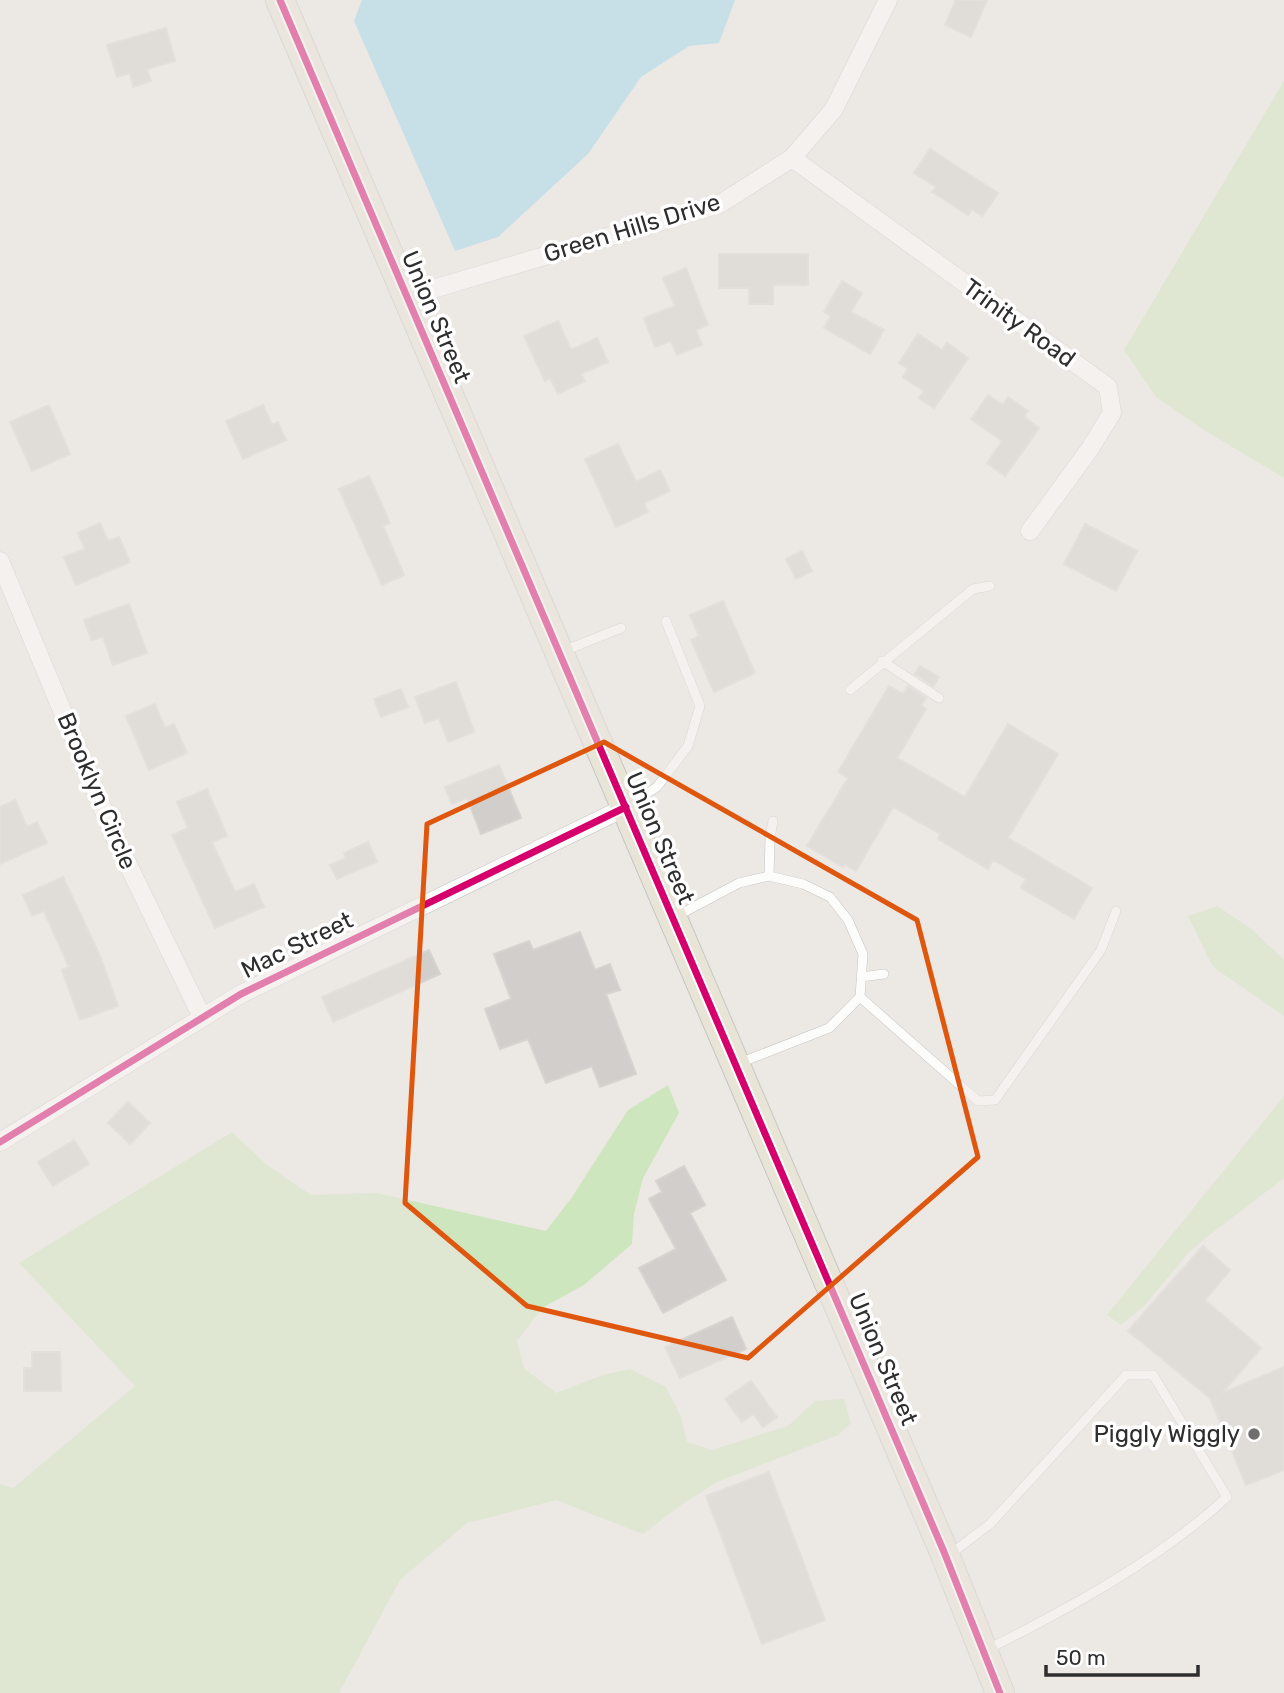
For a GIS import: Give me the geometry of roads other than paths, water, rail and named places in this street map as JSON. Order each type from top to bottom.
[{"type":"main road","name":"Union Street","points":[[280,0],[946,1558],[1000,1693]]},
{"type":"street","name":"Green Hills Drive","points":[[406,296],[720,204],[792,158],[834,109],[888,0]]},
{"type":"street","name":"Trinity Road","points":[[792,158],[1108,387],[1112,414],[1030,531]]},
{"type":"street","name":"Brooklyn Circle","points":[[0,561],[114,838],[202,1017]]},
{"type":"street","name":"Mac Street","points":[[0,1142],[241,994],[626,807]]},
{"type":"lane","points":[[850,690],[973,589],[990,586]]},
{"type":"lane","points":[[626,807],[657,787],[688,746],[700,706],[666,621]]},
{"type":"lane","points":[[559,652],[621,628]]},
{"type":"lane","points":[[882,662],[939,698]]},
{"type":"lane","points":[[769,876],[773,821]]},
{"type":"lane","points":[[673,918],[739,884],[769,876],[803,884],[830,897],[848,920],[863,954],[860,997],[829,1028],[736,1065]]},
{"type":"lane","points":[[860,997],[978,1101],[995,1100],[1101,950],[1115,911]]},
{"type":"lane","points":[[861,977],[884,974]]},
{"type":"lane","points":[[946,1558],[990,1524],[1126,1376],[1153,1375],[1227,1497],[1194,1528],[1092,1593],[984,1651]]},
{"type":"water","points":[[362,0],[735,0],[719,43],[689,46],[641,77],[588,154],[498,237],[455,251],[354,21]]},
{"type":"place","name":"Piggly Wiggly","points":[[1254,1434]]}]
